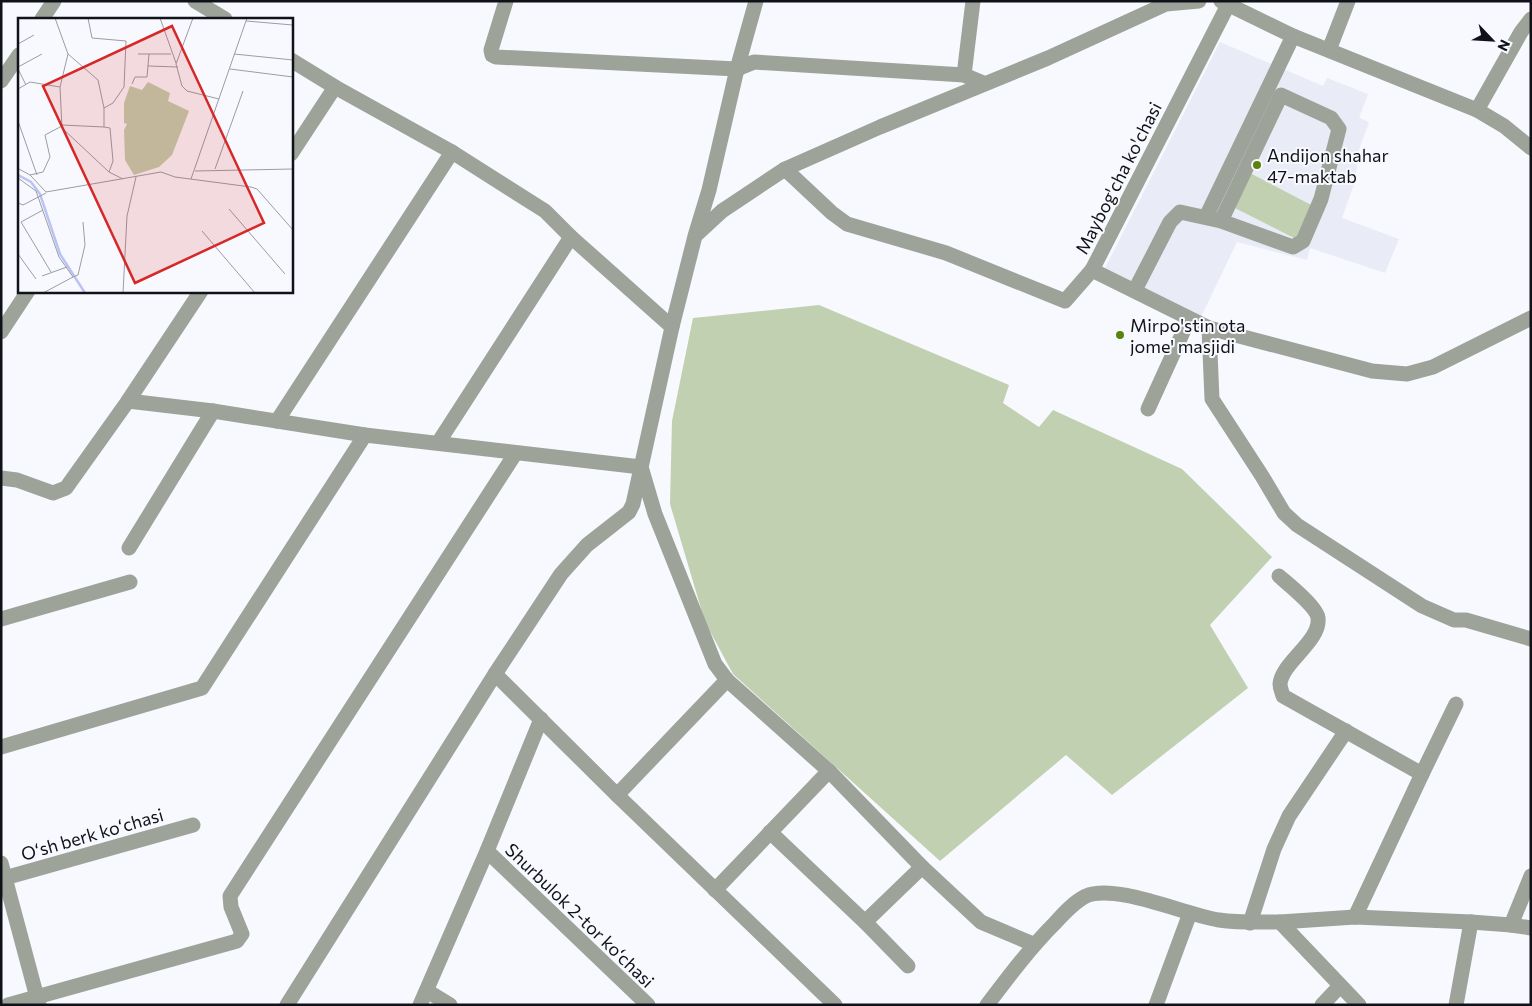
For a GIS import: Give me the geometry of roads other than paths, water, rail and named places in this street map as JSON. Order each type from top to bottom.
[{"type":"street","points":[[43,18],[54,1]]},
{"type":"street","points":[[195,1],[217,17]]},
{"type":"street","points":[[506,1],[490,50],[492,55],[496,57],[737,69],[754,62],[964,76],[983,84]]},
{"type":"street","points":[[292,1003],[496,674],[561,574],[588,545],[629,512],[633,504],[672,327],[695,236],[709,190],[737,69],[756,1]]},
{"type":"street","points":[[964,76],[973,1]]},
{"type":"street","points":[[695,236],[722,211],[785,170],[880,126],[1048,58],[1166,4],[1199,1]]},
{"type":"street","points":[[1329,50],[1348,1]]},
{"type":"street","name":"Maybog'cha ko'chasi","points":[[1531,148],[1504,126],[1477,110],[1293,36],[1223,2],[1092,270],[1209,328],[1372,371],[1407,374],[1433,367],[1531,318]]},
{"type":"street","points":[[1477,110],[1521,32],[1531,18]]},
{"type":"street","points":[[1221,222],[1274,92],[1293,36]]},
{"type":"street","points":[[1,81],[18,56]]},
{"type":"street","points":[[292,61],[335,87],[452,152],[545,211],[571,237],[672,327]]},
{"type":"street","points":[[292,152],[335,87]]},
{"type":"street","points":[[1206,217],[1274,92]]},
{"type":"street","points":[[1135,290],[1170,222],[1180,212],[1206,217],[1293,247],[1303,241],[1321,199],[1339,129],[1331,118],[1274,92]]},
{"type":"street","points":[[277,421],[452,152]]},
{"type":"street","points":[[785,170],[832,214],[847,224],[946,253],[1064,301],[1092,270]]},
{"type":"street","points":[[438,443],[571,237]]},
{"type":"street","points":[[1,332],[27,292]]},
{"type":"street","points":[[1,478],[17,480],[53,493],[66,488],[128,401],[199,292]]},
{"type":"street","points":[[1148,409],[1189,319]]},
{"type":"street","points":[[1209,328],[1212,399],[1284,513],[1297,525],[1422,606],[1454,620],[1466,620],[1531,639]]},
{"type":"street","points":[[128,401],[213,411],[365,435],[515,454],[640,467]]},
{"type":"street","points":[[129,548],[213,411]]},
{"type":"street","points":[[1,747],[202,688],[365,435]]},
{"type":"street","points":[[8,1005],[38,1001],[237,941],[242,934],[231,907],[230,896],[515,454]]},
{"type":"street","points":[[640,467],[655,514],[715,664],[727,680],[829,770],[922,867],[981,922],[1033,944]]},
{"type":"street","points":[[1279,576],[1313,608],[1318,618],[1316,631],[1282,676],[1280,685],[1282,696],[1422,774]]},
{"type":"street","points":[[1,619],[130,582]]},
{"type":"street","points":[[496,674],[617,795],[835,1005]]},
{"type":"street","points":[[617,795],[727,680]]},
{"type":"street","points":[[1355,918],[1456,704]]},
{"type":"street","points":[[450,1005],[424,998],[541,719]]},
{"type":"street","points":[[1250,923],[1274,849],[1289,816],[1346,731]]},
{"type":"street","points":[[715,890],[829,770]]},
{"type":"street","name":"Oʻsh berk koʻchasi","points":[[3,879],[193,825]]},
{"type":"street","points":[[770,832],[866,922],[908,966]]},
{"type":"street","name":"Shurbulok 2-tor ko‘chasi","points":[[487,851],[648,1005]]},
{"type":"street","points":[[1,863],[3,879],[38,1001]]},
{"type":"street","points":[[866,922],[922,867]]},
{"type":"street","points":[[1510,925],[1531,876]]},
{"type":"street","points":[[987,1005],[1033,944],[1072,905],[1087,896],[1102,892],[1142,900],[1219,920],[1250,923],[1355,918],[1471,922],[1531,928]]},
{"type":"street","points":[[1156,1005],[1190,913]]},
{"type":"street","points":[[1280,922],[1359,1005]]},
{"type":"street","points":[[1456,1005],[1471,922]]},
{"type":"street","points":[[1322,1005],[1340,986]]},
{"type":"place","name":"Andijon shahar 47-maktab","points":[[1257,165]]},
{"type":"place","name":"Mirpo'stin ota jome' masjidi","points":[[1120,335]]}]
